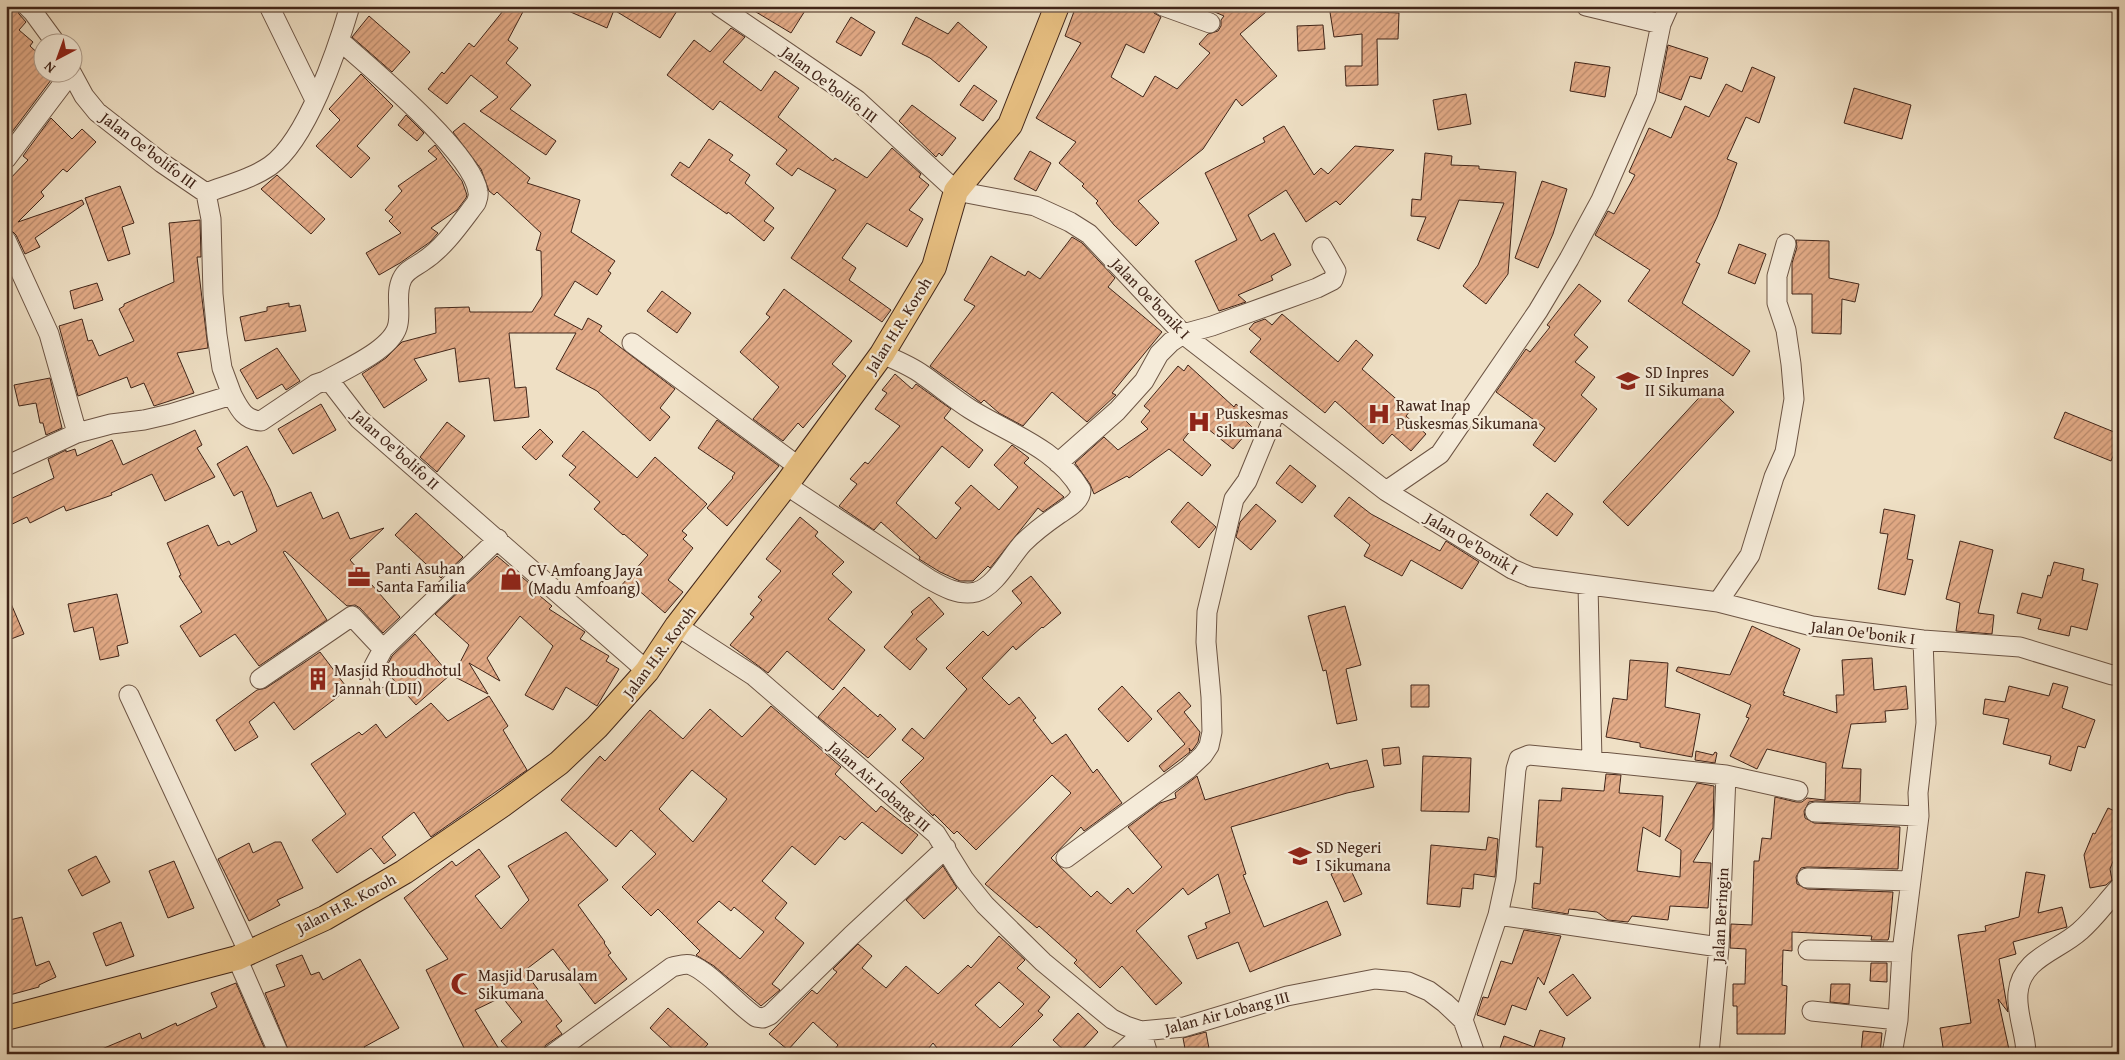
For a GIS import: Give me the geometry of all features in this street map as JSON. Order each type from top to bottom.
[{"type":"main road","name":"Jalan H.R. Koroh","points":[[6,1018],[243,954],[324,918],[372,892],[502,805],[559,762],[597,727],[648,671],[678,626],[793,476],[882,354],[934,267],[956,191],[1010,125],[1057,6]]},
{"type":"street","points":[[27,6],[48,32]]},
{"type":"street","points":[[269,6],[314,100]]},
{"type":"street","name":"Jalan Oe'bolifo III","points":[[76,82],[84,96],[97,112],[162,163],[206,193],[249,176],[270,165],[299,132],[340,41],[350,6]]},
{"type":"street","name":"Jalan Oe'bolifo III","points":[[719,6],[857,100],[956,191]]},
{"type":"street","points":[[1163,6],[1210,23]]},
{"type":"street","points":[[1586,6],[1661,24]]},
{"type":"street","points":[[1386,491],[1440,454],[1538,311],[1570,260],[1601,200],[1646,97],[1661,24],[1670,6]]},
{"type":"street","points":[[206,193],[211,219],[213,294],[222,368],[239,410],[246,416],[253,420],[261,421],[316,384],[325,381],[382,348],[392,338],[398,325],[399,290],[402,278],[410,269],[434,253],[476,203],[478,194],[476,183],[460,157],[435,128],[385,80],[340,41]]},
{"type":"street","points":[[6,159],[64,82]]},
{"type":"street","name":"Jalan Oe'bonik I","points":[[956,191],[1035,206],[1070,222],[1089,234],[1183,334],[1277,408],[1386,491],[1512,569],[1531,577],[1718,602],[1812,626],[1923,640],[2020,647],[2112,675],[2119,674]]},
{"type":"street","points":[[6,240],[49,334],[77,433]]},
{"type":"street","points":[[1718,602],[1750,555],[1774,477],[1785,452],[1794,399],[1789,348],[1786,330],[1780,315],[1777,294],[1777,276],[1786,244]]},
{"type":"street","points":[[1058,463],[1118,411],[1144,381],[1159,354],[1171,342],[1183,334],[1221,323],[1317,288],[1333,280],[1336,271],[1322,247]]},
{"type":"street","points":[[632,343],[793,476],[929,579],[948,590],[976,592],[990,584],[1023,543],[1035,532],[1079,498],[1081,490],[1078,484],[1058,463],[1026,438],[970,409],[921,374],[882,354]]},
{"type":"street","name":"Jalan Oe'bolifo II","points":[[325,381],[332,384],[359,419],[648,671]]},
{"type":"street","points":[[6,466],[77,433],[111,424],[144,420],[170,414],[232,394]]},
{"type":"street","points":[[1066,858],[1188,769],[1203,755],[1209,746],[1212,732],[1212,697],[1206,642],[1207,612],[1234,500],[1247,481],[1277,408]]},
{"type":"street","points":[[380,678],[374,666],[383,649],[498,539]]},
{"type":"street","points":[[1588,585],[1592,761]]},
{"type":"street","points":[[260,680],[352,616],[383,649]]},
{"type":"street","name":"Jalan Air Lobang III","points":[[678,626],[754,676],[936,834],[964,879],[985,905],[1042,962],[1112,1018],[1126,1026],[1142,1032],[1184,1026],[1287,996],[1375,979],[1408,982],[1429,991],[1445,1002],[1463,1020],[1475,1054]]},
{"type":"street","points":[[1892,1054],[1898,1020],[1902,952],[1919,816],[1918,793],[1926,723],[1923,640]]},
{"type":"street","points":[[2087,668],[2119,686]]},
{"type":"street","points":[[129,695],[243,954],[279,1054]]},
{"type":"street","points":[[1463,1020],[1498,915],[1506,878],[1516,769],[1519,759],[1529,755],[1726,775],[1798,791]]},
{"type":"street","name":"Jalan Beringin","points":[[1709,1054],[1719,947],[1726,775]]},
{"type":"street","points":[[1815,812],[1919,816]]},
{"type":"street","points":[[553,1054],[672,967],[682,965],[690,965],[700,970],[756,1017],[763,1018],[770,1015],[851,936],[946,848]]},
{"type":"street","points":[[1807,878],[1910,880]]},
{"type":"street","points":[[2026,1054],[2018,994],[2023,974],[2036,959],[2063,944],[2081,931],[2119,888]]},
{"type":"street","points":[[1498,915],[1719,947]]},
{"type":"street","points":[[1808,950],[1902,952]]},
{"type":"street","points":[[1812,1011],[1898,1020]]},
{"type":"street","points":[[1120,1054],[1142,1032],[1148,1054]]},
{"type":"building","points":[[6,6],[16,6],[19,14],[26,22],[19,30],[32,41],[30,46],[32,48],[32,82],[50,82],[6,140]]},
{"type":"building","points":[[507,6],[526,6],[508,40],[518,48],[506,63],[531,85],[510,109],[556,141],[546,155],[480,111],[498,97],[471,75],[447,104],[428,89],[442,72],[444,74],[469,43],[474,47]]},
{"type":"building","points":[[557,6],[680,6],[660,38],[614,10],[607,28]]},
{"type":"building","points":[[746,6],[808,6],[791,33]]},
{"type":"building","points":[[1076,6],[1152,6],[1154,13],[1161,17],[1144,53],[1126,44],[1111,77],[1143,97],[1155,76],[1177,89],[1210,53],[1199,44],[1208,34],[1218,31],[1224,16],[1201,6],[1273,6],[1240,34],[1277,76],[1242,106],[1236,99],[1203,149],[1138,201],[1159,223],[1136,246],[1114,225],[1096,203],[1098,201],[1082,186],[1084,184],[1059,163],[1076,142],[1036,118],[1081,43],[1065,36]]},
{"type":"building","points":[[1329,6],[1376,6],[1376,12],[1399,13],[1398,39],[1377,39],[1378,85],[1346,86],[1345,66],[1362,66],[1362,34],[1334,37]]},
{"type":"building","points":[[369,16],[410,52],[392,72],[352,37]]},
{"type":"building","points":[[851,17],[875,32],[861,56],[836,42]]},
{"type":"building","points":[[916,17],[948,34],[958,22],[987,47],[959,82],[930,58],[902,44]]},
{"type":"building","points":[[1323,25],[1325,49],[1298,51],[1297,26]]},
{"type":"building","points":[[731,28],[745,37],[723,62],[761,91],[775,71],[799,88],[778,117],[833,161],[835,158],[867,178],[892,148],[921,174],[919,177],[929,185],[909,210],[923,219],[907,247],[867,223],[842,258],[856,268],[849,280],[891,310],[882,322],[791,258],[836,190],[798,168],[792,176],[776,164],[787,150],[720,101],[713,110],[667,75],[694,40],[710,52]]},
{"type":"building","points":[[1668,45],[1708,58],[1701,79],[1690,76],[1681,100],[1659,92]]},
{"type":"building","points":[[1575,62],[1610,67],[1605,97],[1570,91]]},
{"type":"building","points":[[1752,67],[1775,77],[1759,123],[1746,117],[1727,159],[1737,163],[1717,217],[1696,262],[1700,264],[1682,303],[1750,351],[1733,376],[1628,301],[1650,270],[1595,235],[1608,211],[1614,214],[1635,175],[1629,172],[1649,128],[1671,138],[1685,106],[1709,117],[1726,84],[1742,92]]},
{"type":"building","points":[[361,74],[393,106],[357,146],[370,158],[351,178],[316,146],[340,120],[329,109]]},
{"type":"building","points":[[974,85],[997,101],[983,121],[960,105]]},
{"type":"building","points":[[1854,88],[1911,105],[1902,139],[1844,123]]},
{"type":"building","points":[[1466,94],[1471,124],[1438,130],[1433,100]]},
{"type":"building","points":[[912,105],[956,138],[942,156],[939,153],[936,157],[899,121]]},
{"type":"building","points":[[406,115],[424,133],[417,141],[398,125]]},
{"type":"building","points":[[51,118],[72,139],[82,129],[96,142],[67,172],[63,169],[41,192],[44,196],[18,222],[82,200],[84,204],[35,238],[40,247],[25,254],[16,235],[6,229],[6,183],[28,160],[23,156]]},
{"type":"building","points":[[464,123],[530,178],[527,183],[580,200],[571,232],[615,261],[608,271],[611,273],[597,295],[575,281],[554,315],[582,330],[588,318],[602,326],[599,331],[675,389],[660,408],[670,417],[650,441],[597,391],[556,369],[576,333],[509,333],[515,388],[526,387],[529,417],[494,421],[489,378],[459,382],[455,348],[414,359],[427,380],[384,408],[362,374],[386,358],[402,342],[436,333],[435,308],[469,307],[470,312],[532,312],[542,296],[541,251],[536,250],[541,233],[497,192],[494,195],[489,191],[481,169],[453,132]]},
{"type":"building","points":[[1284,126],[1314,175],[1321,168],[1328,174],[1355,146],[1394,150],[1340,205],[1336,201],[1306,222],[1286,190],[1248,215],[1261,241],[1274,233],[1291,265],[1271,276],[1273,280],[1238,295],[1246,302],[1219,311],[1195,261],[1237,240],[1205,173],[1265,142],[1263,138]]},
{"type":"building","points":[[709,139],[733,155],[729,160],[750,175],[745,183],[774,208],[764,221],[774,228],[764,241],[728,212],[727,214],[671,175],[680,162],[689,168]]},
{"type":"building","points":[[435,145],[462,181],[467,195],[466,198],[457,210],[431,228],[438,233],[430,242],[379,275],[366,253],[401,233],[389,221],[393,217],[385,210],[402,191],[398,186],[437,159],[428,151]]},
{"type":"building","points":[[1030,151],[1051,163],[1036,191],[1014,179]]},
{"type":"building","points":[[1425,153],[1452,156],[1451,165],[1479,166],[1479,169],[1516,172],[1508,274],[1486,304],[1463,286],[1478,265],[1504,203],[1459,200],[1439,249],[1417,240],[1426,217],[1411,216],[1412,199],[1421,200]]},
{"type":"building","points":[[277,175],[325,219],[311,234],[261,189]]},
{"type":"building","points":[[1542,181],[1567,189],[1553,234],[1538,268],[1515,258]]},
{"type":"building","points":[[120,186],[134,223],[122,227],[130,254],[108,261],[85,198]]},
{"type":"building","points":[[200,220],[201,257],[197,257],[208,348],[177,353],[194,393],[154,406],[144,383],[131,388],[127,377],[78,396],[59,326],[82,319],[88,341],[92,340],[99,356],[134,341],[119,309],[124,304],[174,282],[169,223]]},
{"type":"building","points":[[1072,237],[1082,243],[1115,278],[1108,287],[1162,332],[1112,393],[1116,395],[1087,422],[1052,392],[1023,426],[999,413],[984,400],[981,403],[930,366],[975,306],[964,300],[991,256],[1025,276],[1028,271],[1040,279]]},
{"type":"building","points":[[1796,240],[1829,241],[1829,278],[1859,284],[1855,302],[1842,299],[1841,334],[1812,333],[1812,294],[1792,294],[1792,263],[1797,247]]},
{"type":"building","points":[[1739,244],[1766,254],[1755,284],[1728,273]]},
{"type":"building","points":[[97,283],[103,300],[74,309],[70,291]]},
{"type":"building","points":[[1579,284],[1601,301],[1574,335],[1588,347],[1575,362],[1595,377],[1581,395],[1597,409],[1555,462],[1533,445],[1545,428],[1496,392],[1526,349],[1530,352],[1550,327],[1547,325]]},
{"type":"building","points":[[784,289],[852,341],[832,364],[846,376],[803,428],[798,423],[783,441],[753,419],[779,387],[740,352],[770,317],[766,314]]},
{"type":"building","points":[[662,291],[691,313],[677,333],[647,311]]},
{"type":"building","points":[[289,303],[289,307],[300,305],[306,331],[245,341],[240,317],[267,311],[267,307]]},
{"type":"building","points":[[1282,314],[1338,362],[1356,340],[1373,355],[1362,369],[1410,411],[1406,416],[1426,434],[1411,451],[1392,434],[1383,444],[1335,401],[1325,413],[1250,352],[1261,339],[1249,329],[1254,323],[1265,319],[1272,325]]},
{"type":"building","points":[[277,348],[300,381],[286,390],[282,384],[257,399],[240,370]]},
{"type":"building","points":[[1188,365],[1234,407],[1236,404],[1249,415],[1245,420],[1252,427],[1233,449],[1198,421],[1183,440],[1211,465],[1202,476],[1169,449],[1129,478],[1127,476],[1094,494],[1090,484],[1075,463],[1104,437],[1118,450],[1148,429],[1141,422],[1150,411],[1144,406],[1178,366],[1184,371]]},
{"type":"building","points":[[895,374],[912,389],[916,384],[951,409],[944,418],[983,450],[969,468],[942,446],[896,503],[936,539],[961,508],[955,503],[971,485],[999,510],[1018,487],[994,465],[1012,445],[1029,458],[1024,463],[1064,497],[1043,512],[1038,508],[990,568],[988,566],[973,581],[960,581],[940,572],[919,559],[920,557],[881,522],[874,530],[839,506],[857,484],[850,479],[865,462],[868,464],[900,426],[875,409],[887,393],[882,390]]},
{"type":"building","points":[[50,378],[62,428],[46,435],[43,423],[40,423],[36,403],[19,406],[14,385]]},
{"type":"building","points":[[1708,388],[1734,412],[1628,526],[1603,502]]},
{"type":"building","points":[[321,404],[336,430],[293,454],[278,429]]},
{"type":"building","points":[[2065,412],[2119,434],[2119,442],[2111,461],[2054,438]]},
{"type":"building","points":[[717,420],[779,466],[727,526],[707,508],[733,478],[735,473],[698,448]]},
{"type":"building","points":[[447,422],[465,436],[437,472],[420,457]]},
{"type":"building","points":[[540,429],[553,442],[536,460],[522,447]]},
{"type":"building","points":[[195,430],[202,445],[197,448],[215,477],[165,501],[152,474],[111,493],[112,495],[66,511],[64,506],[30,523],[27,517],[6,527],[6,501],[54,478],[48,459],[66,450],[66,452],[75,449],[77,456],[112,440],[123,465]]},
{"type":"building","points":[[583,431],[637,478],[655,457],[707,504],[682,531],[687,535],[683,539],[693,548],[668,580],[683,592],[665,613],[637,589],[631,597],[620,587],[648,555],[594,509],[600,502],[569,475],[576,467],[562,456]]},
{"type":"building","points":[[247,446],[270,489],[277,507],[311,492],[323,519],[338,512],[350,539],[384,528],[350,560],[400,617],[383,633],[360,608],[355,605],[347,606],[285,551],[283,552],[327,620],[259,666],[235,634],[200,657],[180,626],[202,612],[179,576],[181,575],[167,543],[208,525],[218,546],[229,541],[231,545],[257,531],[242,491],[234,496],[217,464]]},
{"type":"building","points":[[1290,465],[1316,486],[1302,503],[1276,483]]},
{"type":"building","points":[[1547,493],[1573,514],[1557,536],[1530,515]]},
{"type":"building","points":[[1349,497],[1371,514],[1440,551],[1446,541],[1479,562],[1462,589],[1411,560],[1402,576],[1364,556],[1370,545],[1334,516]]},
{"type":"building","points":[[1188,502],[1216,527],[1199,548],[1171,522]]},
{"type":"building","points":[[1256,504],[1276,521],[1251,550],[1236,537],[1240,522]]},
{"type":"building","points":[[1884,509],[1915,515],[1907,559],[1913,560],[1905,595],[1878,589],[1888,534],[1880,533]]},
{"type":"building","points":[[416,513],[463,557],[441,578],[395,535]]},
{"type":"building","points":[[800,517],[818,532],[815,536],[844,562],[832,574],[852,592],[828,619],[865,650],[833,690],[787,651],[768,673],[730,645],[754,617],[750,614],[762,600],[758,597],[781,571],[766,559]]},
{"type":"building","points":[[1960,541],[1993,550],[1978,613],[1994,615],[1992,634],[1956,631],[1960,603],[1946,599]]},
{"type":"building","points":[[497,556],[542,594],[540,596],[552,606],[549,609],[585,632],[580,639],[609,656],[606,661],[619,669],[597,706],[566,687],[553,710],[525,695],[553,646],[520,616],[487,658],[500,681],[469,663],[488,694],[453,676],[469,645],[435,614]]},
{"type":"building","points":[[2054,562],[2084,569],[2082,580],[2098,584],[2087,630],[2071,626],[2069,636],[2038,629],[2041,619],[2017,613],[2022,593],[2042,598],[2048,575],[2050,576]]},
{"type":"building","points":[[1031,576],[1061,613],[1016,650],[1013,646],[982,678],[1009,705],[1019,697],[1036,718],[1033,720],[1052,744],[1066,734],[1093,773],[1097,769],[1122,803],[1084,831],[1081,827],[1051,858],[1091,897],[1097,891],[1111,904],[1128,888],[1133,894],[1162,867],[1128,827],[1160,803],[1176,798],[1175,793],[1197,776],[1205,800],[1328,763],[1330,769],[1367,760],[1374,787],[1231,827],[1246,874],[1243,875],[1264,927],[1327,901],[1341,935],[1250,972],[1238,942],[1197,959],[1188,936],[1207,928],[1205,923],[1230,913],[1218,874],[1188,895],[1183,888],[1136,931],[1182,983],[1156,1005],[1122,966],[1100,988],[1074,963],[1077,960],[1039,926],[1037,928],[985,884],[1071,793],[1052,775],[976,850],[957,831],[954,834],[934,814],[933,816],[900,782],[924,758],[902,740],[912,728],[924,739],[967,689],[946,668],[983,631],[988,636],[1022,603],[1012,591]]},
{"type":"building","points":[[6,592],[24,634],[6,641]]},
{"type":"building","points":[[117,594],[128,643],[117,646],[119,656],[100,660],[93,627],[74,632],[68,604]]},
{"type":"building","points":[[929,597],[944,614],[916,639],[927,649],[910,670],[884,647],[913,614],[911,612]]},
{"type":"building","points":[[1345,606],[1361,665],[1346,669],[1357,720],[1337,724],[1326,670],[1323,671],[1308,616]]},
{"type":"building","points":[[1752,626],[1800,649],[1783,695],[1837,713],[1836,695],[1844,695],[1842,660],[1872,658],[1874,690],[1906,686],[1908,709],[1885,711],[1886,722],[1851,724],[1842,768],[1861,769],[1860,802],[1815,801],[1809,802],[1804,811],[1805,818],[1814,823],[1900,827],[1898,869],[1807,867],[1801,868],[1796,877],[1797,884],[1807,889],[1893,892],[1888,940],[1871,940],[1872,936],[1792,932],[1792,951],[1783,950],[1782,985],[1787,986],[1785,1034],[1737,1034],[1737,1006],[1733,1006],[1733,984],[1745,984],[1746,949],[1730,948],[1731,924],[1752,925],[1754,861],[1759,861],[1762,838],[1771,839],[1775,797],[1796,802],[1802,802],[1807,798],[1825,800],[1826,763],[1767,749],[1757,769],[1730,756],[1749,718],[1746,717],[1751,705],[1676,671],[1678,667],[1730,675]]},
{"type":"building","points":[[415,634],[450,675],[416,705],[391,677],[387,666],[392,656]]},
{"type":"building","points":[[320,652],[348,689],[294,730],[274,702],[249,722],[258,737],[235,751],[216,720],[257,690],[266,688]]},
{"type":"building","points":[[1630,660],[1668,663],[1665,707],[1700,714],[1692,757],[1640,747],[1640,743],[1606,737],[1613,698],[1627,700]]},
{"type":"building","points":[[2053,683],[2068,687],[2062,708],[2095,720],[2085,748],[2078,746],[2071,771],[2049,764],[2051,756],[2003,744],[2009,719],[1983,714],[1985,699],[2005,702],[2009,686],[2049,696]]},
{"type":"building","points":[[1411,685],[1429,685],[1429,707],[1411,707]]},
{"type":"building","points":[[1122,686],[1152,719],[1128,742],[1098,709]]},
{"type":"building","points":[[844,687],[878,717],[880,714],[896,729],[868,758],[818,717]]},
{"type":"building","points":[[1179,692],[1191,706],[1184,712],[1200,732],[1198,742],[1194,748],[1191,751],[1189,748],[1190,752],[1164,772],[1159,766],[1185,744],[1157,711]]},
{"type":"building","points":[[489,696],[508,726],[503,730],[527,770],[431,837],[414,812],[382,837],[396,855],[384,864],[371,848],[337,873],[312,840],[346,814],[311,764],[359,732],[362,735],[376,724],[386,738],[431,703],[448,721]]},
{"type":"building","points":[[771,706],[841,767],[835,774],[876,812],[881,806],[918,835],[902,854],[862,822],[845,840],[840,836],[815,865],[792,846],[762,881],[787,903],[775,918],[804,943],[772,984],[780,990],[761,1006],[714,966],[696,955],[700,951],[658,909],[651,916],[622,887],[656,854],[631,830],[616,847],[561,800],[600,756],[605,761],[650,710],[683,739],[710,709],[742,737]],"holes":[[[692,770],[727,799],[693,842],[659,809]],[[719,901],[731,911],[734,907],[764,932],[740,959],[697,922]]]},
{"type":"building","points":[[1399,747],[1401,764],[1384,766],[1382,749]]},
{"type":"building","points":[[1696,751],[1713,755],[1715,752],[1717,753],[1715,763],[1695,760]]},
{"type":"building","points":[[1423,756],[1471,758],[1469,812],[1421,811]]},
{"type":"building","points":[[1606,774],[1621,775],[1619,793],[1663,796],[1660,837],[1643,827],[1637,871],[1680,877],[1681,850],[1665,840],[1697,783],[1714,786],[1713,828],[1693,862],[1711,863],[1708,908],[1670,906],[1668,920],[1632,916],[1628,922],[1608,920],[1597,912],[1569,909],[1568,914],[1532,908],[1534,883],[1540,884],[1543,847],[1536,847],[1539,800],[1561,801],[1562,788],[1604,791]]},
{"type":"building","points":[[2108,808],[2119,813],[2119,846],[2110,869],[2112,880],[2106,885],[2090,888],[2084,855],[2093,833],[2095,834]]},
{"type":"building","points":[[566,832],[608,880],[578,905],[605,942],[611,953],[608,955],[627,979],[595,1004],[553,949],[524,971],[562,1021],[556,1026],[562,1034],[546,1045],[541,1054],[513,1054],[501,1041],[522,1022],[502,997],[475,1010],[502,1054],[467,1054],[426,970],[448,959],[404,898],[452,861],[456,866],[479,849],[500,877],[475,896],[501,929],[529,900],[508,866]]},
{"type":"building","points":[[1488,837],[1498,839],[1495,877],[1474,874],[1473,889],[1462,888],[1460,907],[1427,904],[1431,845],[1486,850]]},
{"type":"building","points":[[275,842],[281,842],[303,888],[277,900],[280,905],[249,921],[218,859],[249,843],[253,853]]},
{"type":"building","points":[[96,856],[110,882],[82,896],[68,870]]},
{"type":"building","points":[[174,861],[194,908],[168,918],[149,871]]},
{"type":"building","points":[[943,866],[957,888],[924,919],[906,900]]},
{"type":"building","points":[[1349,866],[1362,894],[1344,902],[1331,874]]},
{"type":"building","points":[[2026,872],[2045,875],[2038,913],[2062,907],[2067,927],[2013,942],[2016,954],[1999,959],[2008,1012],[1998,999],[2010,1054],[1975,1054],[1975,1051],[1944,1054],[1940,1028],[1971,1023],[1958,935],[1986,931],[1985,926],[2019,917]]},
{"type":"building","points":[[22,917],[36,966],[49,961],[56,977],[39,985],[39,987],[6,996],[6,921]]},
{"type":"building","points":[[121,922],[134,956],[106,966],[93,933]]},
{"type":"building","points":[[1524,930],[1561,936],[1544,985],[1538,977],[1526,1010],[1512,1005],[1505,1025],[1477,1015],[1483,997],[1488,998],[1501,961],[1512,964]]},
{"type":"building","points":[[999,936],[1025,960],[1017,968],[1050,997],[1038,1011],[1043,1015],[1004,1054],[942,1054],[933,1043],[924,1054],[831,1054],[838,1045],[813,1022],[788,1050],[769,1034],[812,990],[817,994],[837,972],[833,969],[858,944],[872,956],[862,968],[886,988],[906,966],[938,994],[968,965],[971,968]],"holes":[[[999,982],[1024,1004],[1000,1028],[975,1005]]]},
{"type":"building","points":[[302,955],[311,975],[319,972],[323,980],[360,959],[399,1028],[364,1047],[370,1054],[290,1054],[265,993],[285,986],[276,965]]},
{"type":"building","points":[[1871,963],[1887,963],[1887,982],[1870,981]]},
{"type":"building","points":[[1573,974],[1591,998],[1567,1016],[1549,992]]},
{"type":"building","points":[[236,983],[267,1054],[90,1054],[140,1033],[142,1039],[176,1023],[177,1026],[217,1007],[211,993]]},
{"type":"building","points":[[1831,984],[1850,984],[1849,1004],[1830,1002]]},
{"type":"building","points":[[668,1008],[708,1044],[699,1054],[678,1054],[650,1028]]},
{"type":"building","points":[[1078,1013],[1098,1032],[1078,1054],[1068,1054],[1053,1040]]},
{"type":"building","points":[[1540,1030],[1565,1038],[1560,1054],[1498,1054],[1504,1036],[1534,1047]]},
{"type":"building","points":[[1863,1031],[1882,1033],[1880,1054],[1861,1054]]},
{"type":"building","points":[[1206,1032],[1210,1054],[1186,1054],[1183,1038]]},
{"type":"place","name":"SD Inpres II Sikumana","points":[[1628,381]]},
{"type":"place","name":"Rawat Inap Puskesmas Sikumana","points":[[1379,414]]},
{"type":"place","name":"Puskesmas Sikumana","points":[[1199,422]]},
{"type":"place","name":"Panti Asuhan Santa Familia","points":[[359,577]]},
{"type":"place","name":"CV Amfoang Jaya (Madu Amfoang)","points":[[511,579]]},
{"type":"place","name":"Masjid Rhoudhotul Jannah (LDII)","points":[[318,679]]},
{"type":"place","name":"SD Negeri I Sikumana","points":[[1300,856]]},
{"type":"place","name":"Masjid Darusalam Sikumana","points":[[462,984]]}]
